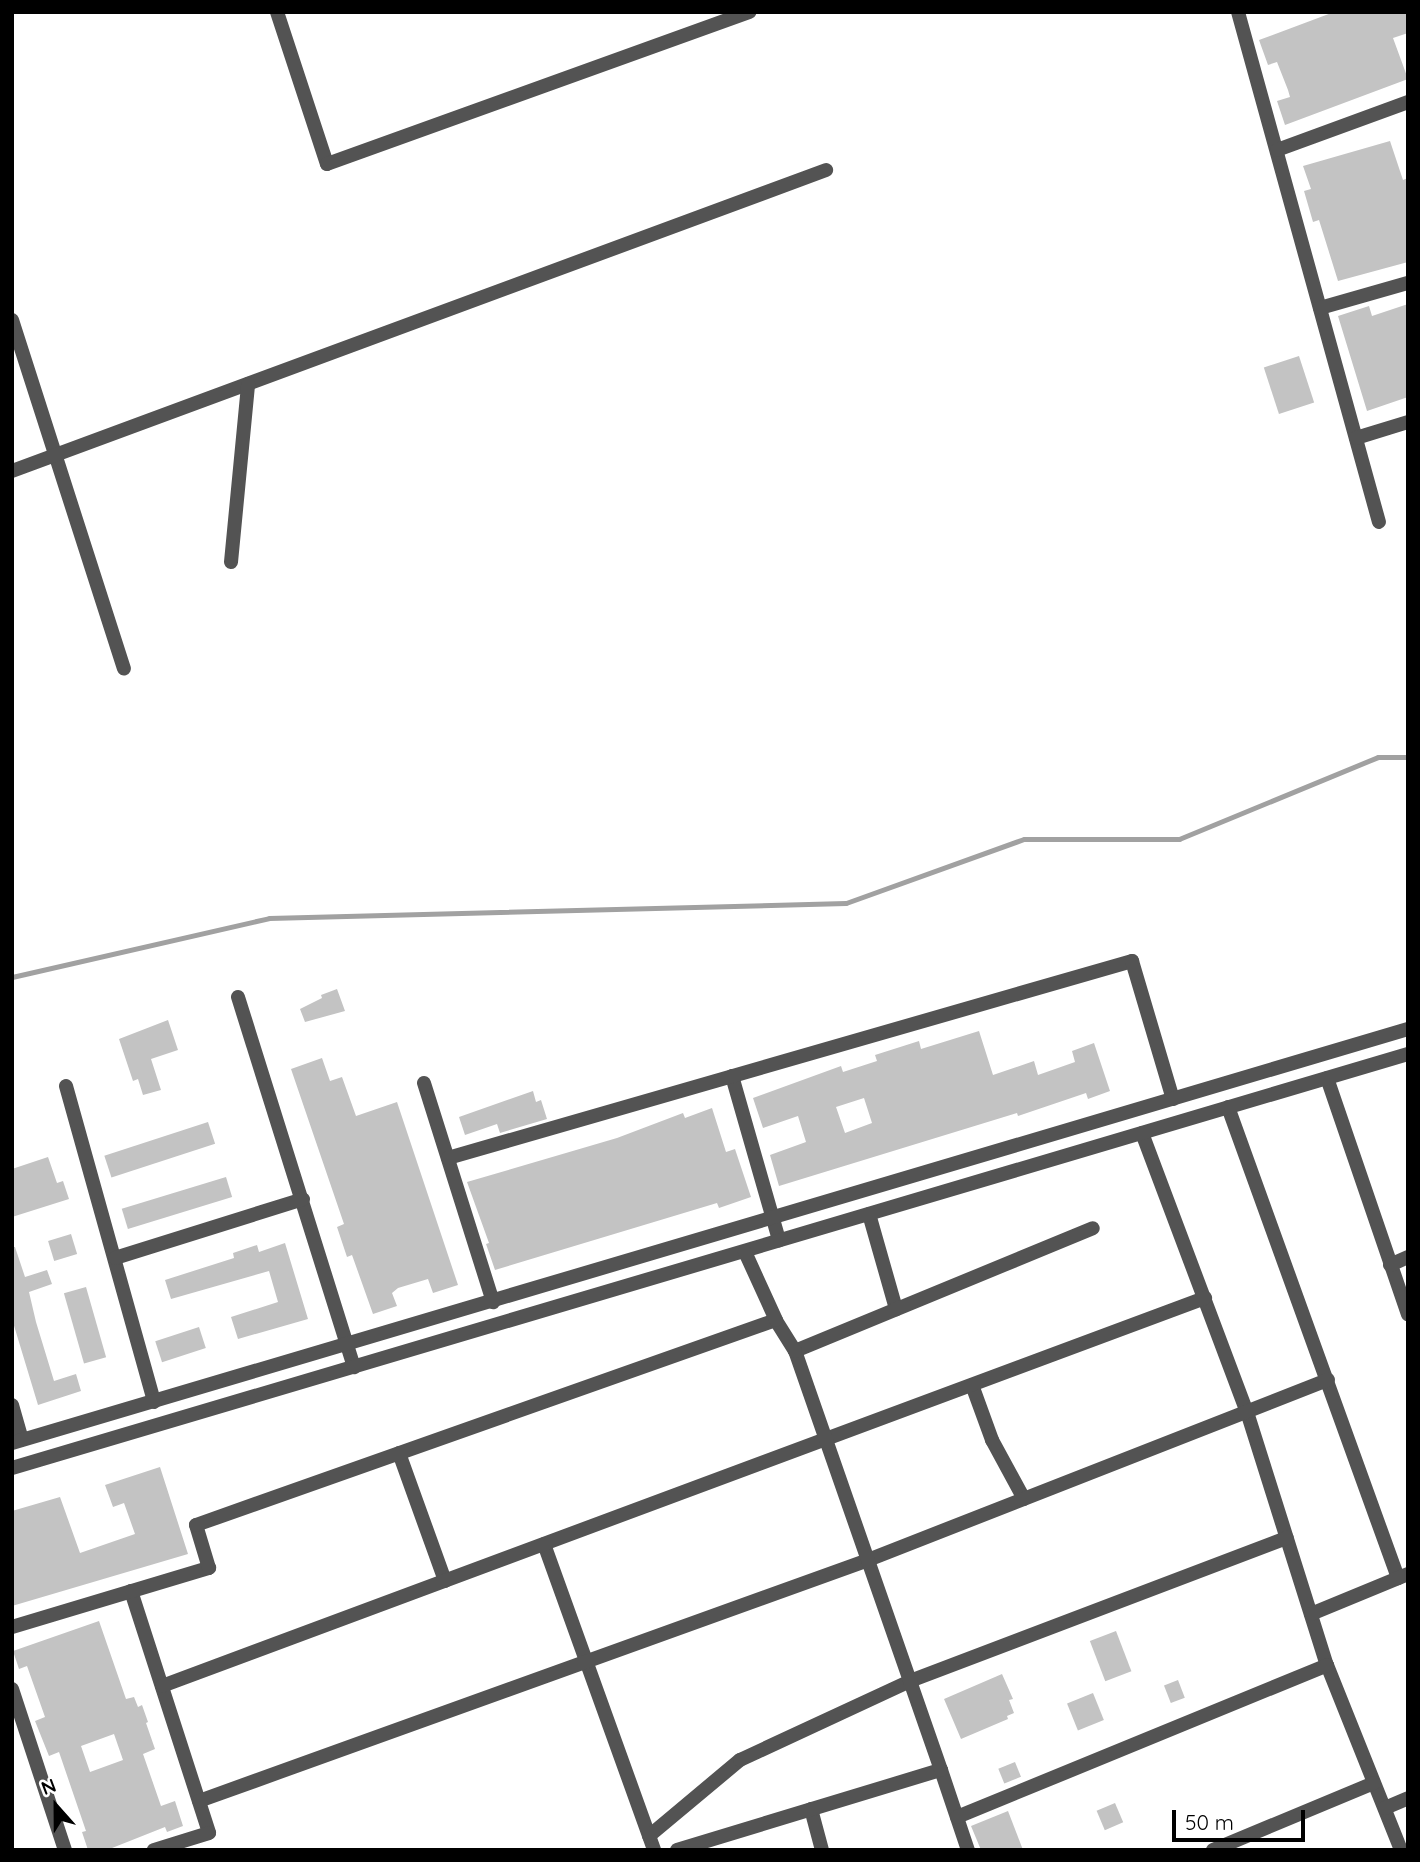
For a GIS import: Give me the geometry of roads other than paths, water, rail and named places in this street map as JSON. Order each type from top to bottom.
[{"type":"street","points":[[277,12],[327,164],[750,12]]},
{"type":"street","points":[[1243,14],[1277,150],[1379,522]]},
{"type":"street","points":[[1277,150],[1408,102]]},
{"type":"street","points":[[12,471],[826,170]]},
{"type":"street","points":[[1320,308],[1408,282]]},
{"type":"street","points":[[12,320],[124,668]]},
{"type":"street","points":[[231,562],[248,384]]},
{"type":"street","points":[[1356,438],[1408,422]]},
{"type":"street","points":[[448,1158],[1132,961],[1172,1099]]},
{"type":"street","points":[[239,997],[354,1367]]},
{"type":"street","points":[[12,1405],[17,1442],[1408,1029]]},
{"type":"street","points":[[12,1468],[1408,1054]]},
{"type":"street","points":[[732,1076],[779,1240]]},
{"type":"street","points":[[1327,1078],[1408,1315]]},
{"type":"street","points":[[425,1083],[493,1302]]},
{"type":"street","points":[[66,1086],[153,1402]]},
{"type":"street","points":[[1228,1107],[1403,1576],[1311,1614]]},
{"type":"street","points":[[1142,1133],[1247,1412],[1327,1665],[1401,1850]]},
{"type":"street","points":[[115,1258],[303,1199]]},
{"type":"street","points":[[869,1214],[896,1309]]},
{"type":"street","points":[[796,1351],[1093,1228]]},
{"type":"street","points":[[744,1252],[776,1320],[796,1351],[968,1850]]},
{"type":"street","points":[[1390,1265],[1408,1258]]},
{"type":"street","points":[[162,1686],[1205,1297]]},
{"type":"street","points":[[12,1627],[209,1568],[196,1525],[776,1320]]},
{"type":"street","points":[[199,1801],[868,1560],[1328,1380]]},
{"type":"street","points":[[972,1385],[992,1440],[1024,1499]]},
{"type":"street","points":[[399,1452],[445,1581]]},
{"type":"street","points":[[544,1544],[651,1843],[740,1760],[910,1681],[1287,1538]]},
{"type":"street","points":[[131,1591],[209,1833],[154,1850]]},
{"type":"street","points":[[957,1817],[1327,1665]]},
{"type":"street","points":[[12,1689],[65,1850]]},
{"type":"street","points":[[677,1850],[941,1770]]},
{"type":"street","points":[[1213,1850],[1374,1783]]},
{"type":"street","points":[[1384,1808],[1408,1798]]},
{"type":"street","points":[[811,1809],[822,1850]]},
{"type":"waterway","points":[[12,977],[269,918],[846,903],[1024,839],[1179,839],[1378,757],[1408,757]]}]
